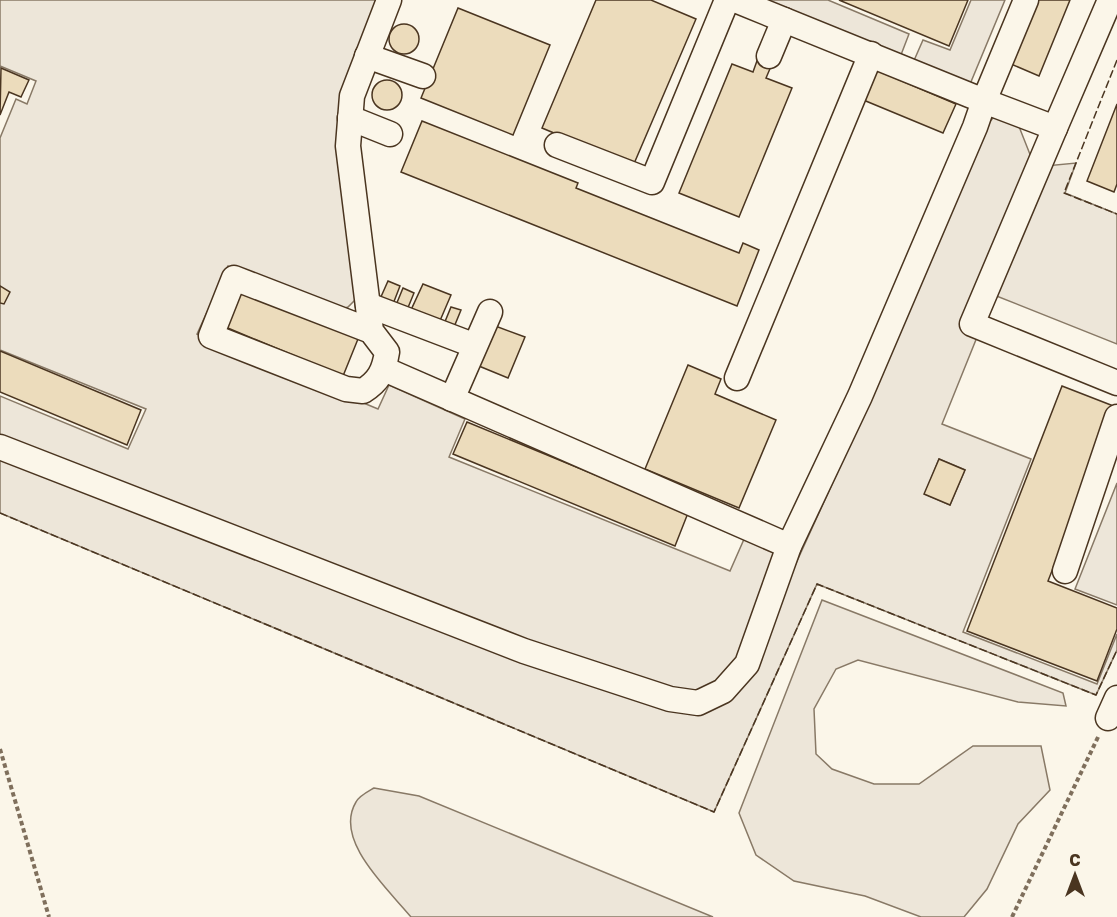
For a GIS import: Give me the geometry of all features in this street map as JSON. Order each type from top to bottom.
[{"type":"lane","points":[[371,331],[234,278],[211,336],[346,389],[363,391],[377,382],[384,369],[387,352],[371,331],[348,146],[352,96],[389,0]]},
{"type":"lane","points":[[556,145],[652,182],[727,0]]},
{"type":"lane","points":[[735,0],[1055,128]]},
{"type":"lane","points":[[0,447],[524,651],[682,702],[698,703],[723,691],[747,664],[789,546],[860,396],[975,128],[1026,0]]},
{"type":"lane","points":[[1110,0],[972,324],[1117,382]]},
{"type":"lane","points":[[769,56],[784,20]]},
{"type":"lane","points":[[737,378],[871,54]]},
{"type":"lane","points":[[367,56],[423,76]]},
{"type":"lane","points":[[350,118],[390,134]]},
{"type":"lane","points":[[368,305],[473,345]]},
{"type":"lane","points":[[452,399],[473,345],[490,312]]},
{"type":"lane","points":[[384,369],[789,546]]},
{"type":"lane","points":[[1065,571],[1117,417]]},
{"type":"path","points":[[1012,917],[1112,708]]},
{"type":"path","points":[[0,749],[49,917]]},
{"type":"shaded area","points":[[0,0],[383,0],[342,102],[357,298],[348,307],[337,311],[228,266],[197,334],[378,409],[389,385],[465,419],[449,457],[730,571],[745,537],[781,551],[753,634],[724,684],[679,696],[0,443],[0,396],[128,449],[146,409],[0,350],[0,138],[16,99],[27,104],[36,81],[0,66]]},
{"type":"shaded area","points":[[755,0],[828,0],[909,34],[899,60]]},
{"type":"shaded area","points":[[971,0],[1005,0],[968,89],[912,65],[923,40],[950,50]]},
{"type":"shaded area","points":[[1000,117],[1018,124],[1035,167],[1076,163],[1065,193],[1117,214],[1117,344],[994,295],[942,424],[1031,459],[963,632],[1097,684],[1117,634],[1117,650],[1096,695],[817,584],[714,812],[0,513],[0,457],[703,707],[783,592],[882,374],[986,126],[993,118]],"holes":[[[939,459],[965,470],[950,505],[925,494]]]},
{"type":"shaded area","points":[[1117,483],[1117,605],[1075,589]]},
{"type":"shaded area","points":[[822,600],[1063,693],[1066,706],[1018,702],[858,660],[836,669],[814,709],[816,754],[832,769],[874,784],[919,784],[973,746],[1041,746],[1050,790],[1018,824],[987,889],[964,917],[921,917],[865,896],[794,881],[756,855],[739,813]]},
{"type":"shaded area","points":[[374,788],[419,796],[713,917],[411,917],[366,863],[357,848],[352,832],[351,817],[356,802]]},
{"type":"building","points":[[596,0],[651,0],[696,19],[633,166],[542,128]]},
{"type":"building","points":[[839,0],[968,0],[949,46]]},
{"type":"building","points":[[1031,0],[1070,0],[1039,76],[1011,64]]},
{"type":"building","points":[[458,8],[550,45],[513,135],[421,98]]},
{"type":"building","points":[[404,24],[410,25],[418,33],[418,45],[410,53],[404,54],[398,53],[390,45],[389,39],[390,33],[398,25]]},
{"type":"building","points":[[758,58],[772,64],[766,78],[792,88],[739,217],[679,193],[732,64],[753,72]]},
{"type":"building","points":[[1,68],[29,80],[21,97],[9,92],[0,115]]},
{"type":"building","points":[[874,69],[956,104],[943,133],[861,99]]},
{"type":"building","points":[[387,80],[393,81],[401,89],[401,101],[393,109],[387,110],[381,109],[373,101],[372,95],[373,89],[381,81]]},
{"type":"building","points":[[1117,104],[1117,184],[1114,192],[1087,181]]},
{"type":"building","points":[[422,121],[578,183],[576,188],[739,253],[743,243],[759,250],[737,306],[401,172]]},
{"type":"building","points":[[388,281],[400,286],[393,304],[380,299]]},
{"type":"building","points":[[423,284],[451,295],[439,323],[411,310]]},
{"type":"building","points":[[0,286],[10,292],[4,304],[0,303]]},
{"type":"building","points":[[403,288],[414,293],[407,310],[396,305]]},
{"type":"building","points":[[238,289],[358,339],[343,376],[223,326]]},
{"type":"building","points":[[451,307],[461,310],[454,327],[444,324]]},
{"type":"building","points":[[490,324],[525,337],[508,378],[474,364]]},
{"type":"building","points":[[0,351],[141,410],[127,445],[0,392]]},
{"type":"building","points":[[688,365],[721,379],[715,394],[776,420],[739,508],[645,469]]},
{"type":"building","points":[[1062,386],[1116,407],[1048,581],[1117,608],[1117,629],[1097,681],[967,631]]},
{"type":"building","points":[[467,422],[688,513],[675,546],[453,454]]},
{"type":"building","points":[[939,459],[965,470],[950,505],[924,494]]},
{"type":"fence","points":[[1117,60],[1064,193],[1117,214]]},
{"type":"fence","points":[[0,513],[714,812],[817,584],[1096,695],[1117,650]]}]
